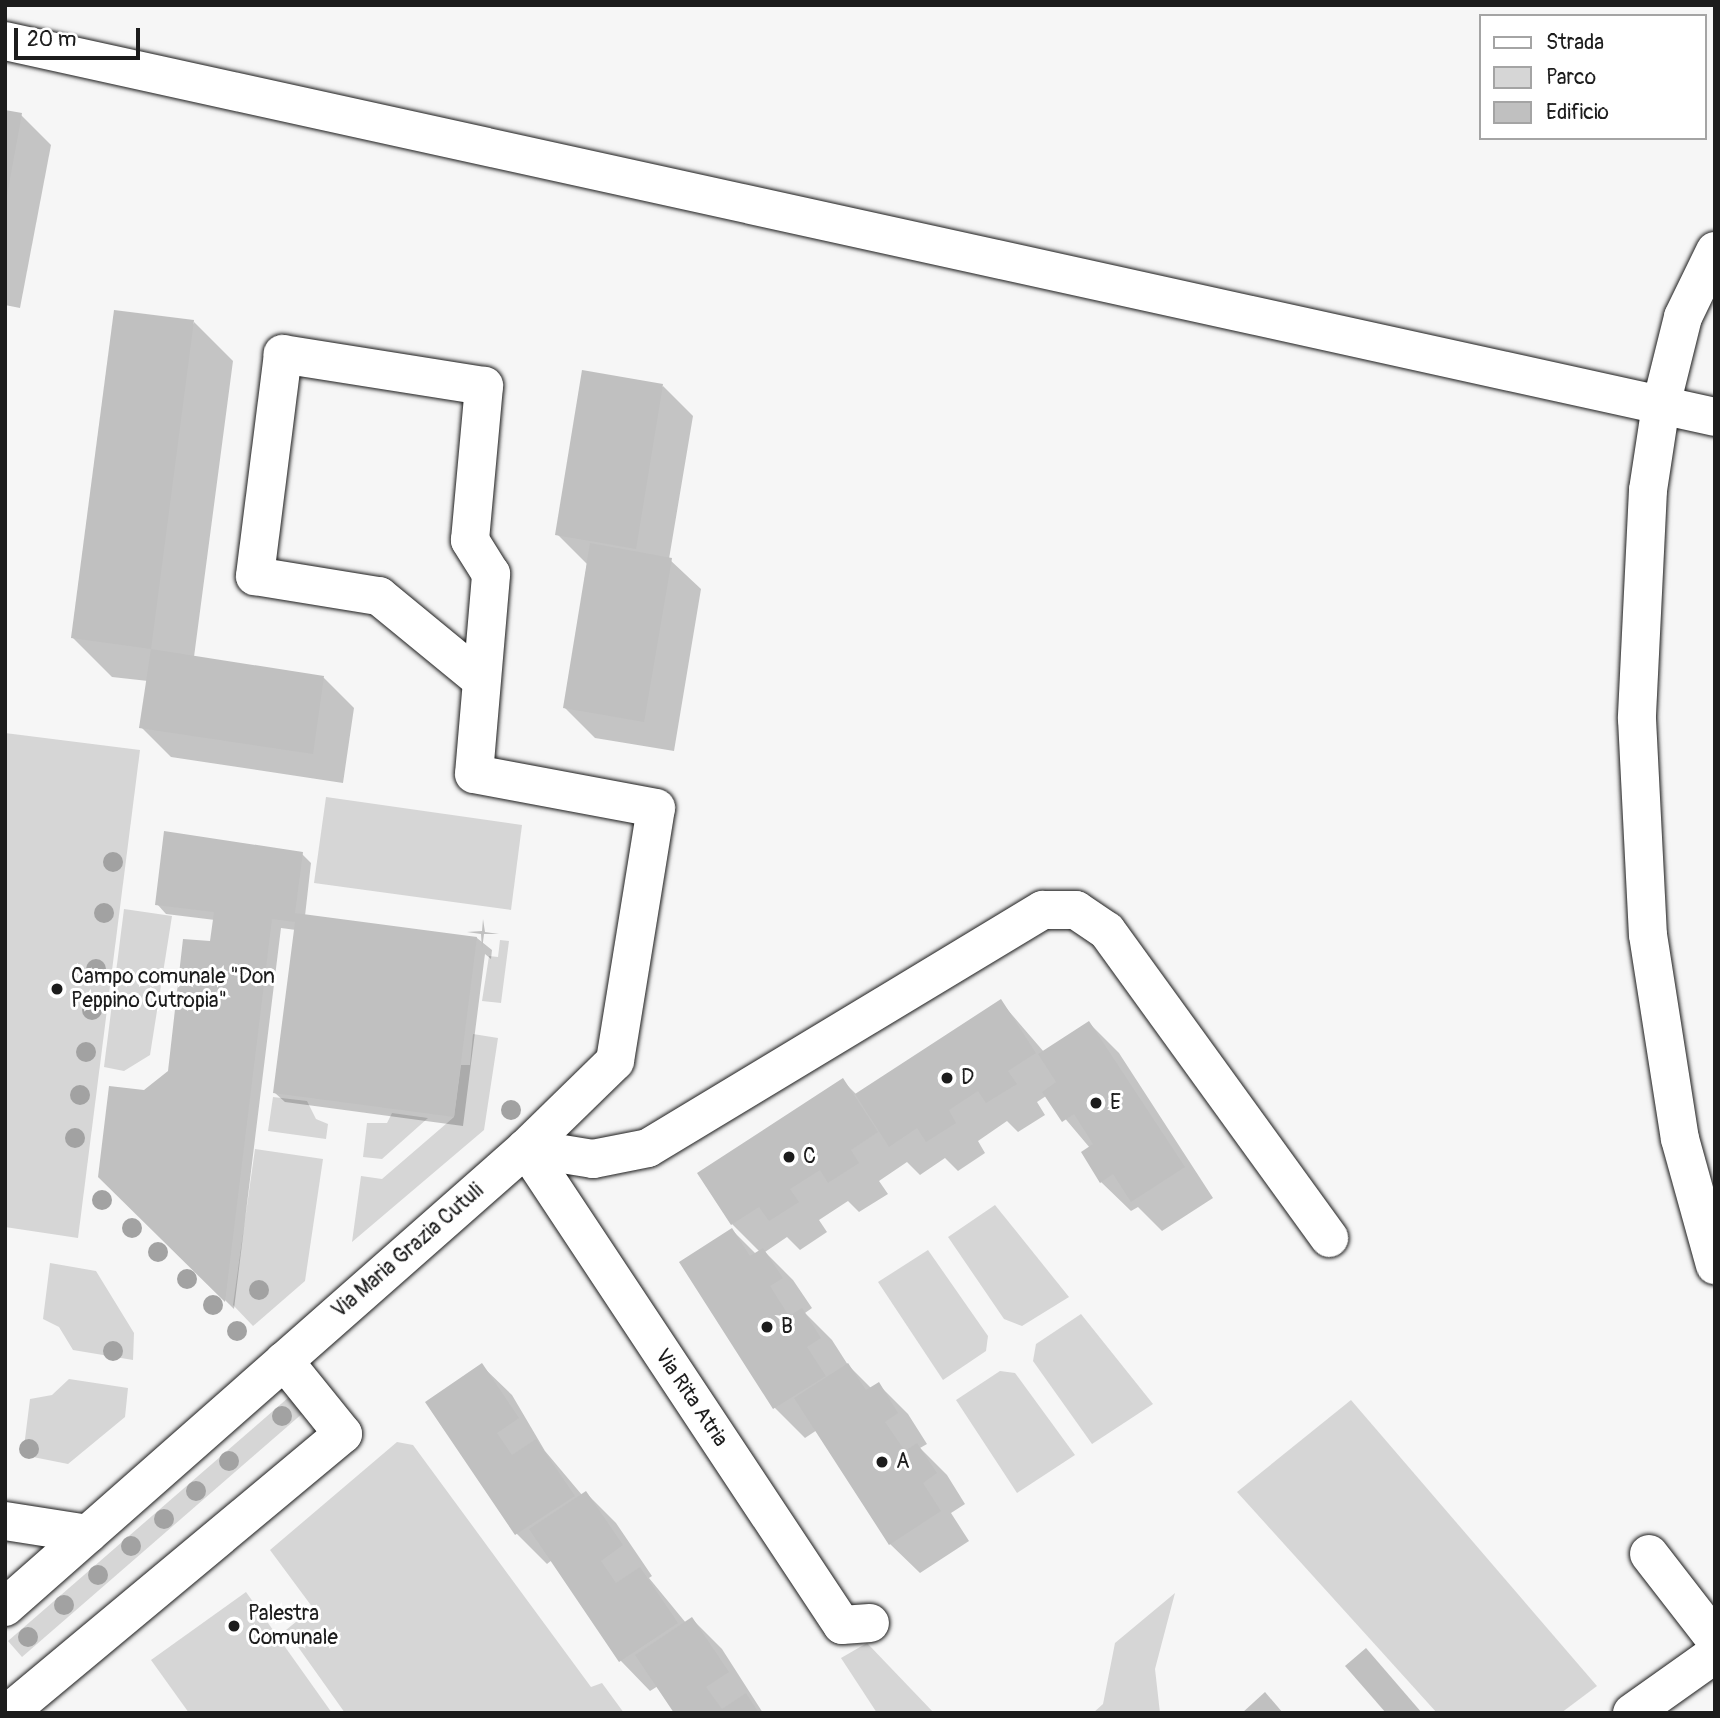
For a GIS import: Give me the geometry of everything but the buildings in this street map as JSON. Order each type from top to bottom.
[{"type":"street","points":[[5,41],[1715,417]]},
{"type":"street","points":[[1715,251],[1684,317],[1661,405],[1648,490],[1637,719],[1648,935],[1680,1139],[1715,1265]]},
{"type":"street","points":[[283,354],[484,386],[470,540],[491,574],[478,678],[379,596],[255,576],[283,354]]},
{"type":"street","name":"Via Maria Grazia Cutuli","points":[[5,1607],[526,1148],[615,1061],[655,816],[474,774],[478,678]]},
{"type":"street","points":[[526,1148],[593,1159],[649,1148],[1043,910],[1076,910],[1107,931],[1329,1238]]},
{"type":"street","name":"Via Rita Atria","points":[[526,1148],[842,1625],[870,1623]]},
{"type":"street","points":[[8,1713],[344,1434],[284,1361]]},
{"type":"street","points":[[5,1521],[88,1534]]},
{"type":"street","points":[[1649,1554],[1715,1639]]},
{"type":"street","points":[[1632,1713],[1715,1654]]},
{"type":"green space","name":"Campo comunale \"Don Peppino Cutropia\"","points":[[5,733],[140,750],[78,1238],[5,1227]]},
{"type":"green space","points":[[326,797],[522,825],[511,910],[314,883]]},
{"type":"green space","points":[[124,909],[172,916],[150,1055],[124,1071],[104,1067]]},
{"type":"green space","points":[[500,940],[509,941],[501,1003],[482,1001],[489,956],[498,957]]},
{"type":"green space","points":[[473,1034],[498,1038],[484,1130],[352,1242],[361,1176],[382,1179],[454,1117],[461,1065],[470,1065]]},
{"type":"green space","points":[[273,1097],[307,1101],[316,1119],[328,1124],[326,1139],[268,1131]]},
{"type":"green space","points":[[392,1113],[428,1118],[382,1159],[363,1157],[367,1123],[387,1123]]},
{"type":"green space","points":[[255,1149],[323,1159],[305,1281],[253,1326],[233,1305]]},
{"type":"green space","points":[[995,1205],[1069,1297],[1022,1326],[1004,1319],[948,1237]]},
{"type":"green space","points":[[928,1250],[988,1336],[986,1351],[943,1380],[878,1282]]},
{"type":"green space","points":[[50,1263],[96,1271],[134,1333],[133,1360],[73,1350],[59,1327],[43,1319]]},
{"type":"green space","points":[[1081,1314],[1153,1404],[1092,1444],[1033,1361],[1036,1344]]},
{"type":"green space","points":[[1000,1371],[1015,1373],[1075,1455],[1017,1493],[956,1400]]},
{"type":"green space","points":[[69,1379],[128,1388],[125,1417],[68,1464],[23,1455],[30,1399],[52,1395]]},
{"type":"green space","points":[[289,1397],[303,1413],[22,1657],[8,1641]]},
{"type":"green space","points":[[1351,1400],[1597,1686],[1561,1713],[1437,1713],[1237,1492]]},
{"type":"green space","points":[[397,1442],[413,1445],[591,1687],[602,1683],[624,1713],[345,1713],[286,1630],[313,1608],[270,1550]]},
{"type":"green space","name":"Palestra Comunale","points":[[246,1592],[332,1713],[189,1713],[151,1660]]},
{"type":"green space","points":[[1175,1593],[1155,1669],[1160,1713],[1093,1713],[1103,1704],[1115,1643]]},
{"type":"green space","points":[[867,1643],[934,1713],[877,1713],[841,1658]]},
{"type":"place","name":"Campo comunale \"Don Peppino Cutropia\"","points":[[57,989]]},
{"type":"place","name":"D","points":[[947,1078]]},
{"type":"place","name":"E","points":[[1096,1103]]},
{"type":"place","name":"C","points":[[789,1157]]},
{"type":"place","name":"B","points":[[767,1327]]},
{"type":"place","name":"A","points":[[882,1462]]},
{"type":"place","name":"Palestra Comunale","points":[[234,1626]]}]
